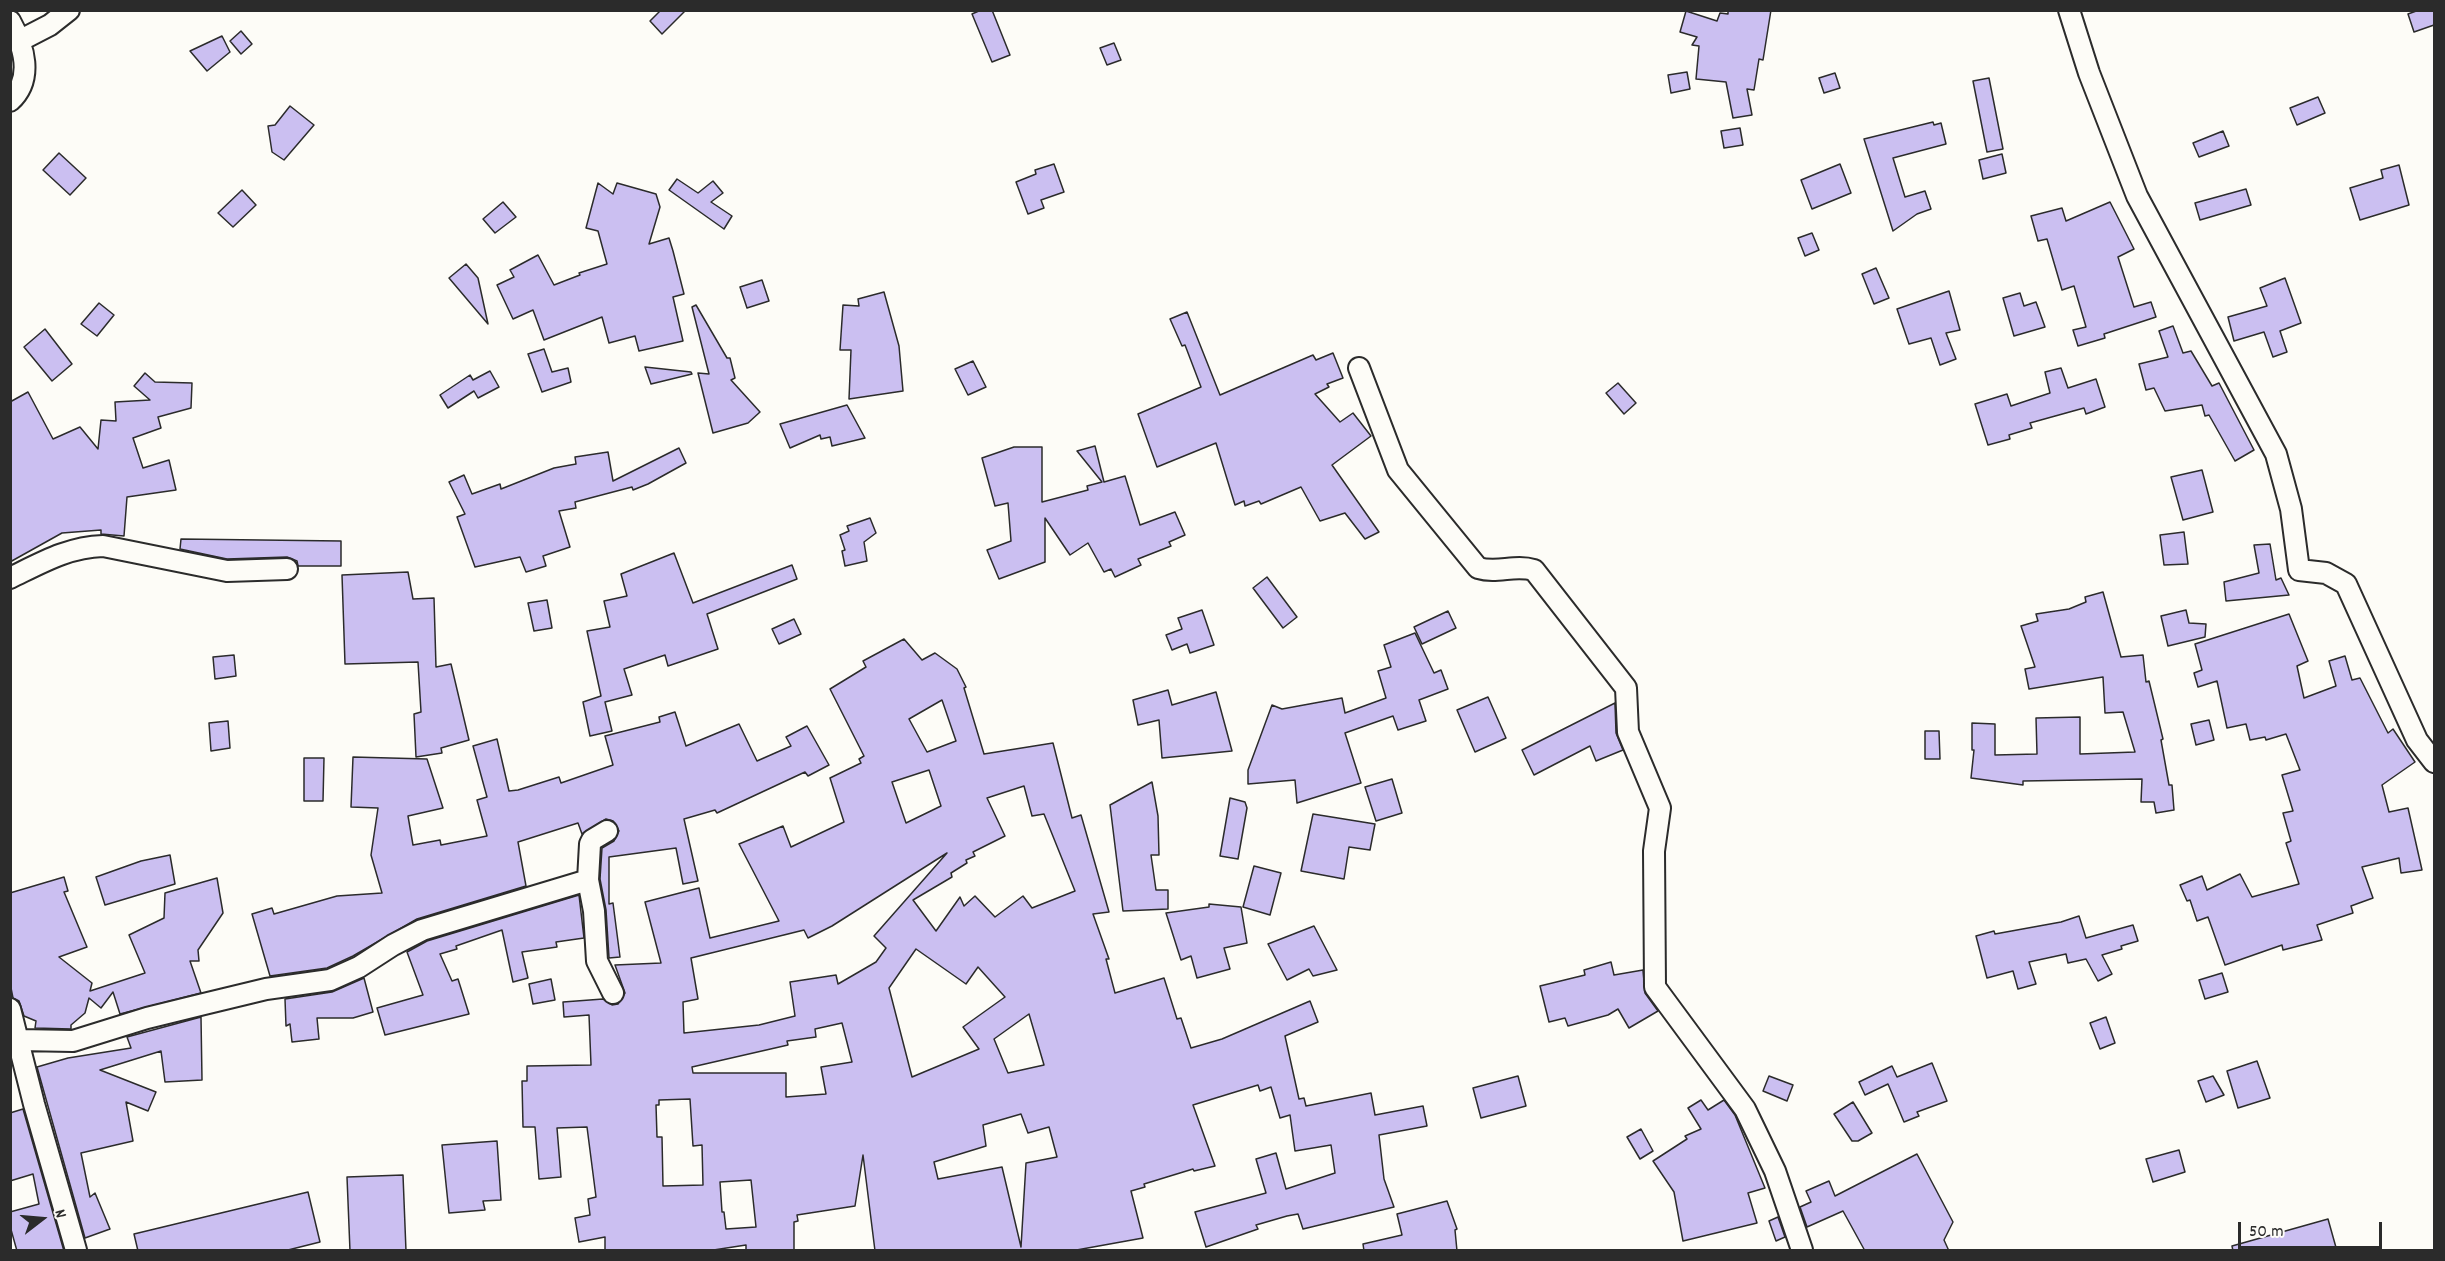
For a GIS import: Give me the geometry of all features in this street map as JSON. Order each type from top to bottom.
[{"type":"street","points":[[21,40],[50,25],[69,10]]},
{"type":"street","points":[[2069,10],[2089,73],[2137,196],[2276,454],[2291,509],[2299,570],[2326,573],[2346,584],[2417,740],[2434,762]]},
{"type":"street","points":[[10,21],[21,40],[26,75],[10,101]]},
{"type":"street","points":[[1359,368],[1398,470],[1478,568],[1489,572],[1520,566],[1534,570],[1626,688],[1628,732],[1660,808],[1654,851],[1656,987],[1744,1109],[1775,1171],[1802,1251]]},
{"type":"street","points":[[10,578],[70,550],[103,546],[227,571],[287,568]]},
{"type":"street","points":[[607,831],[592,840],[590,844],[588,880],[594,911],[597,961],[614,993]]},
{"type":"street","points":[[19,1040],[72,1041],[147,1018],[266,989],[330,980],[359,967],[422,930],[588,880]]},
{"type":"street","points":[[10,1009],[34,1104],[76,1251]]},
{"type":"building","points":[[661,10],[686,10],[662,34],[650,21]]},
{"type":"building","points":[[981,10],[992,10],[1010,55],[992,62],[972,14]]},
{"type":"building","points":[[1728,10],[1771,10],[1763,60],[1759,59],[1754,90],[1747,89],[1752,115],[1733,118],[1726,82],[1696,79],[1699,46],[1692,45],[1697,37],[1680,32],[1686,11],[1717,21],[1720,13],[1728,14]]},
{"type":"building","points":[[2419,10],[2434,10],[2434,25],[2414,32],[2408,14]]},
{"type":"building","points":[[241,31],[252,44],[241,54],[230,41]]},
{"type":"building","points":[[222,36],[230,52],[207,71],[190,51]]},
{"type":"building","points":[[1114,43],[1121,60],[1107,65],[1100,48]]},
{"type":"building","points":[[1687,72],[1690,89],[1671,93],[1668,75]]},
{"type":"building","points":[[1835,73],[1840,88],[1824,93],[1819,78]]},
{"type":"building","points":[[1989,78],[2003,149],[1987,152],[1973,81]]},
{"type":"building","points":[[2318,97],[2325,113],[2297,125],[2290,108]]},
{"type":"building","points":[[290,106],[314,125],[284,160],[272,152],[268,126],[275,125]]},
{"type":"building","points":[[1933,122],[1934,125],[1941,123],[1946,144],[1893,158],[1905,197],[1925,191],[1931,209],[1917,214],[1893,231],[1864,139]]},
{"type":"building","points":[[1740,128],[1743,145],[1724,148],[1721,131]]},
{"type":"building","points":[[2223,131],[2229,146],[2199,157],[2193,143]]},
{"type":"building","points":[[59,153],[86,178],[70,195],[43,170]]},
{"type":"building","points":[[2002,154],[2006,173],[1983,179],[1979,160]]},
{"type":"building","points":[[1054,164],[1064,192],[1041,200],[1044,208],[1028,214],[1016,182],[1036,174],[1035,170]]},
{"type":"building","points":[[1840,164],[1851,193],[1812,209],[1801,180]]},
{"type":"building","points":[[2399,165],[2409,205],[2360,220],[2350,188],[2383,178],[2381,170]]},
{"type":"building","points":[[677,179],[698,193],[713,181],[723,193],[711,202],[732,216],[724,229],[669,190]]},
{"type":"building","points":[[598,183],[613,194],[617,183],[656,194],[660,207],[649,244],[669,238],[684,294],[673,297],[683,341],[639,351],[635,336],[609,343],[602,317],[544,340],[533,310],[513,319],[497,285],[514,277],[510,270],[538,255],[554,285],[580,275],[579,273],[607,264],[598,231],[586,228]]},
{"type":"building","points":[[2246,189],[2251,205],[2200,220],[2195,203]]},
{"type":"building","points":[[242,190],[256,205],[233,227],[218,213]]},
{"type":"building","points":[[503,202],[516,217],[495,233],[483,219]]},
{"type":"building","points":[[2110,202],[2134,249],[2118,257],[2134,307],[2151,302],[2156,317],[2104,334],[2105,338],[2078,346],[2073,330],[2086,327],[2074,286],[2062,290],[2047,239],[2038,241],[2031,216],[2062,208],[2066,221]]},
{"type":"building","points":[[1812,233],[1819,250],[1805,256],[1798,238]]},
{"type":"building","points":[[466,264],[478,278],[488,324],[449,278]]},
{"type":"building","points":[[1876,268],[1889,298],[1874,304],[1862,274]]},
{"type":"building","points":[[2285,278],[2301,323],[2280,331],[2287,352],[2273,357],[2264,332],[2234,341],[2228,317],[2267,306],[2260,288]]},
{"type":"building","points":[[762,280],[769,301],[747,308],[740,287]]},
{"type":"building","points":[[1949,291],[1960,330],[1946,333],[1956,359],[1940,365],[1931,338],[1909,344],[1897,309]]},
{"type":"building","points":[[884,292],[899,346],[903,391],[849,399],[851,350],[840,350],[843,305],[859,306],[858,299]]},
{"type":"building","points":[[2020,293],[2024,306],[2036,302],[2045,327],[2014,336],[2003,298]]},
{"type":"building","points":[[99,303],[114,315],[97,336],[81,324]]},
{"type":"building","points":[[696,305],[727,358],[730,358],[735,378],[731,380],[760,412],[748,423],[713,433],[698,373],[709,374],[692,307]]},
{"type":"building","points":[[1187,312],[1220,395],[1313,355],[1316,360],[1333,353],[1343,378],[1327,384],[1329,387],[1315,394],[1340,422],[1353,413],[1371,436],[1332,465],[1379,532],[1365,539],[1345,513],[1320,521],[1301,487],[1261,504],[1259,501],[1245,506],[1244,501],[1235,505],[1216,443],[1157,467],[1138,414],[1201,387],[1185,345],[1182,346],[1170,319]]},
{"type":"building","points":[[2173,326],[2183,353],[2191,351],[2212,386],[2219,383],[2254,450],[2235,461],[2209,415],[2205,416],[2202,405],[2165,411],[2154,388],[2146,390],[2139,364],[2168,357],[2159,331]]},
{"type":"building","points":[[45,329],[72,364],[52,381],[24,347]]},
{"type":"building","points":[[544,349],[552,372],[568,368],[571,382],[542,392],[528,354]]},
{"type":"building","points":[[973,361],[986,387],[968,395],[955,369]]},
{"type":"building","points":[[645,367],[691,372],[692,374],[651,384]]},
{"type":"building","points":[[2061,368],[2068,388],[2096,379],[2105,407],[2086,414],[2084,408],[2030,423],[2032,428],[2009,435],[2010,439],[1988,445],[1975,404],[2007,394],[2011,406],[2050,393],[2045,372]]},
{"type":"building","points":[[490,371],[499,387],[478,398],[474,391],[448,408],[440,395],[470,375],[473,380]]},
{"type":"building","points":[[145,373],[155,382],[192,383],[191,408],[158,417],[161,428],[133,438],[143,468],[169,460],[176,490],[127,497],[124,536],[101,534],[101,530],[62,533],[10,562],[10,402],[28,392],[53,439],[80,427],[98,449],[101,420],[116,421],[115,402],[150,400],[134,386]]},
{"type":"building","points":[[1618,383],[1636,403],[1624,414],[1606,393]]},
{"type":"building","points":[[847,405],[865,438],[832,446],[830,437],[821,439],[820,435],[790,448],[780,424]]},
{"type":"building","points":[[1095,446],[1104,482],[1125,476],[1140,525],[1175,512],[1185,535],[1169,542],[1171,546],[1138,559],[1141,565],[1115,577],[1111,569],[1104,572],[1088,543],[1070,555],[1045,518],[1045,562],[999,579],[987,550],[1011,541],[1008,503],[995,506],[982,458],[1014,447],[1042,447],[1042,502],[1088,490],[1087,486],[1102,482],[1077,451]]},
{"type":"building","points":[[679,448],[686,463],[648,484],[633,490],[632,487],[575,502],[576,508],[559,511],[570,547],[543,556],[546,566],[526,572],[520,557],[475,567],[457,517],[465,514],[449,482],[464,475],[472,494],[500,484],[501,489],[554,468],[576,464],[575,457],[608,452],[613,481]]},
{"type":"building","points":[[2202,470],[2213,512],[2183,520],[2171,477]]},
{"type":"building","points":[[870,518],[876,533],[864,542],[867,561],[845,566],[842,551],[845,550],[840,535],[849,531],[847,526]]},
{"type":"building","points":[[2184,532],[2188,564],[2164,565],[2160,535]]},
{"type":"building","points":[[181,539],[341,541],[341,566],[298,566],[297,561],[287,557],[227,559],[180,549]]},
{"type":"building","points":[[2270,544],[2276,580],[2281,578],[2289,595],[2226,601],[2224,582],[2259,573],[2254,545]]},
{"type":"building","points":[[674,553],[693,603],[792,565],[797,579],[707,614],[718,649],[668,666],[665,655],[624,669],[632,695],[605,702],[612,731],[590,736],[583,702],[601,696],[587,631],[610,627],[604,601],[627,596],[621,574]]},
{"type":"building","points":[[408,572],[413,599],[434,598],[436,667],[451,664],[469,740],[441,748],[442,753],[416,757],[414,714],[421,712],[418,662],[345,664],[342,575]]},
{"type":"building","points":[[1267,577],[1297,617],[1283,628],[1253,588]]},
{"type":"building","points":[[2103,592],[2121,657],[2143,655],[2146,682],[2149,681],[2163,739],[2161,740],[2169,785],[2172,785],[2174,810],[2156,813],[2154,802],[2141,802],[2142,779],[2023,781],[2023,785],[1971,778],[1974,750],[1972,750],[1972,723],[1995,724],[1995,755],[2037,754],[2036,718],[2080,717],[2080,754],[2135,752],[2123,712],[2105,713],[2103,677],[2029,689],[2025,669],[2035,667],[2021,626],[2038,621],[2036,614],[2069,609],[2086,602],[2085,597]]},
{"type":"building","points":[[547,600],[552,628],[534,631],[528,603]]},
{"type":"building","points":[[1202,610],[1214,645],[1190,653],[1187,644],[1172,650],[1166,635],[1182,629],[1178,618]]},
{"type":"building","points":[[2186,610],[2189,623],[2206,624],[2205,637],[2168,646],[2161,616]]},
{"type":"building","points":[[1448,611],[1456,628],[1422,644],[1414,627]]},
{"type":"building","points":[[2289,614],[2308,661],[2297,666],[2304,698],[2336,686],[2329,661],[2345,656],[2352,680],[2360,678],[2388,733],[2393,729],[2415,762],[2382,785],[2389,812],[2408,808],[2422,870],[2401,873],[2399,858],[2362,867],[2373,898],[2351,906],[2353,913],[2317,925],[2322,940],[2283,950],[2282,945],[2225,965],[2208,917],[2197,921],[2190,900],[2187,901],[2180,885],[2202,876],[2207,890],[2240,874],[2252,897],[2299,884],[2286,843],[2291,841],[2283,813],[2293,811],[2282,775],[2300,770],[2286,734],[2266,740],[2265,737],[2250,740],[2246,724],[2227,728],[2217,681],[2198,687],[2194,673],[2202,670],[2195,644]]},
{"type":"building","points":[[794,619],[801,634],[779,644],[772,629]]},
{"type":"building","points":[[1415,633],[1434,673],[1441,670],[1448,689],[1419,700],[1426,721],[1398,730],[1393,716],[1345,733],[1361,783],[1297,803],[1295,780],[1248,784],[1248,770],[1272,705],[1282,709],[1342,698],[1345,713],[1386,698],[1378,671],[1391,667],[1384,645]]},
{"type":"building","points":[[904,639],[922,660],[935,653],[957,669],[966,687],[964,688],[984,754],[1053,743],[1072,818],[1081,815],[1109,912],[1093,914],[1109,959],[1106,959],[1115,993],[1164,978],[1177,1019],[1181,1018],[1191,1048],[1222,1039],[1310,1001],[1318,1022],[1285,1036],[1299,1099],[1304,1098],[1306,1106],[1371,1093],[1375,1115],[1423,1106],[1427,1126],[1379,1135],[1384,1179],[1394,1207],[1303,1229],[1298,1214],[1287,1216],[1256,1225],[1258,1229],[1206,1247],[1195,1212],[1266,1193],[1256,1159],[1276,1153],[1286,1189],[1335,1173],[1331,1145],[1295,1151],[1290,1115],[1280,1118],[1271,1087],[1260,1091],[1258,1085],[1193,1105],[1215,1166],[1194,1171],[1193,1169],[1144,1184],[1145,1187],[1131,1191],[1143,1238],[1071,1251],[875,1251],[863,1155],[855,1206],[797,1215],[798,1221],[794,1222],[794,1251],[746,1251],[746,1245],[707,1251],[605,1251],[605,1237],[579,1242],[575,1218],[590,1215],[588,1199],[596,1197],[587,1127],[557,1128],[561,1177],[539,1179],[535,1127],[523,1127],[522,1081],[527,1081],[527,1066],[591,1065],[589,1015],[564,1017],[563,1002],[603,999],[612,1005],[618,1004],[625,993],[615,965],[661,963],[645,902],[699,888],[710,938],[779,921],[739,844],[783,826],[791,847],[844,822],[830,778],[861,763],[859,759],[864,756],[830,689],[866,667],[863,661]],"holes":[[[942,700],[956,741],[927,752],[909,719]],[[929,770],[941,806],[906,823],[892,782]],[[1024,786],[1032,816],[1044,814],[1075,891],[1032,908],[1023,896],[995,917],[975,896],[964,906],[960,897],[936,931],[913,900],[952,877],[951,873],[967,863],[966,860],[975,856],[973,852],[1005,836],[987,798]],[[947,853],[874,936],[886,948],[876,962],[838,984],[836,975],[790,982],[795,1016],[759,1025],[684,1033],[683,1002],[698,999],[691,958],[804,930],[808,938],[832,926]],[[916,949],[966,984],[978,967],[1005,997],[963,1027],[979,1049],[912,1077],[889,988]],[[1029,1014],[1044,1065],[1008,1073],[994,1039]],[[842,1023],[852,1062],[821,1067],[826,1094],[786,1097],[786,1073],[693,1073],[692,1067],[788,1045],[787,1041],[816,1037],[815,1029]],[[690,1099],[693,1146],[702,1145],[703,1185],[663,1186],[662,1137],[657,1137],[656,1105],[659,1105],[659,1100]],[[1021,1114],[1028,1133],[1049,1127],[1057,1157],[1026,1163],[1021,1247],[1002,1167],[938,1179],[934,1162],[986,1146],[983,1125]],[[751,1180],[756,1227],[726,1229],[724,1212],[722,1212],[720,1182]]]},
{"type":"building","points":[[234,655],[236,676],[215,679],[213,657]]},
{"type":"building","points":[[1168,690],[1172,705],[1216,692],[1232,751],[1162,758],[1159,720],[1138,725],[1133,700]]},
{"type":"building","points":[[1488,697],[1506,738],[1475,752],[1457,710]]},
{"type":"building","points":[[1615,703],[1616,733],[1623,750],[1596,761],[1590,746],[1534,775],[1522,750]]},
{"type":"building","points":[[675,712],[686,746],[739,724],[757,761],[791,746],[786,737],[807,726],[829,765],[808,776],[805,772],[717,813],[715,810],[684,819],[698,881],[683,884],[676,848],[609,857],[609,904],[613,903],[620,957],[609,958],[606,910],[600,879],[602,848],[614,841],[619,831],[613,821],[606,819],[582,834],[578,823],[518,842],[526,886],[417,919],[353,956],[327,968],[270,976],[252,914],[272,908],[274,914],[337,896],[382,893],[371,855],[378,808],[351,807],[353,757],[427,759],[443,808],[408,816],[413,845],[440,840],[441,845],[487,836],[477,800],[487,797],[473,746],[497,739],[509,791],[559,777],[561,783],[613,765],[605,736],[660,722],[659,717]]},
{"type":"building","points":[[2209,720],[2214,740],[2196,745],[2191,724]]},
{"type":"building","points":[[228,721],[230,748],[211,751],[209,723]]},
{"type":"building","points":[[1925,731],[1939,731],[1940,759],[1925,759]]},
{"type":"building","points":[[304,758],[324,758],[323,801],[304,801]]},
{"type":"building","points":[[1392,779],[1402,813],[1376,821],[1365,787]]},
{"type":"building","points":[[1152,782],[1158,816],[1159,855],[1151,855],[1156,890],[1168,890],[1168,909],[1123,911],[1110,805]]},
{"type":"building","points":[[1230,798],[1245,802],[1247,808],[1238,859],[1220,856]]},
{"type":"building","points":[[1313,814],[1375,824],[1370,850],[1349,847],[1344,879],[1301,871]]},
{"type":"building","points":[[170,855],[175,884],[105,905],[96,877],[141,861]]},
{"type":"building","points":[[1254,866],[1281,873],[1270,915],[1243,907]]},
{"type":"building","points":[[64,877],[68,891],[64,892],[87,947],[59,957],[92,983],[90,991],[145,973],[129,935],[164,918],[165,893],[217,878],[223,913],[198,950],[199,961],[190,961],[201,993],[120,1014],[113,992],[101,1008],[89,998],[85,1013],[71,1025],[71,1029],[35,1028],[36,1021],[24,1016],[19,1001],[13,998],[10,983],[10,893]]},
{"type":"building","points":[[579,895],[584,938],[556,942],[557,947],[522,952],[528,978],[513,982],[502,930],[456,946],[457,949],[440,954],[452,981],[458,979],[469,1014],[385,1035],[377,1008],[423,995],[407,952],[427,941]]},
{"type":"building","points":[[1209,904],[1241,907],[1247,943],[1224,948],[1230,969],[1197,978],[1191,956],[1181,960],[1166,913],[1209,907]]},
{"type":"building","points":[[2079,916],[2086,938],[2133,925],[2138,941],[2102,955],[2112,974],[2098,981],[2086,959],[2068,963],[2066,954],[2029,962],[2036,984],[2018,989],[2013,971],[1987,978],[1976,936],[1994,931],[1995,934],[2061,922]]},
{"type":"building","points":[[1314,926],[1337,970],[1313,976],[1309,969],[1287,980],[1268,944]]},
{"type":"building","points":[[1611,962],[1614,975],[1643,970],[1645,993],[1658,1011],[1629,1028],[1618,1009],[1608,1015],[1568,1026],[1565,1018],[1549,1022],[1540,986],[1585,975],[1584,970]]},
{"type":"building","points":[[2222,973],[2228,992],[2205,999],[2199,980]]},
{"type":"building","points":[[364,978],[373,1012],[353,1018],[317,1018],[319,1039],[292,1042],[290,1024],[286,1026],[285,999],[332,992]]},
{"type":"building","points":[[551,979],[555,1000],[533,1004],[529,984]]},
{"type":"building","points":[[201,1017],[202,1080],[165,1082],[161,1051],[100,1070],[156,1092],[148,1111],[126,1102],[133,1141],[81,1153],[90,1197],[95,1193],[110,1229],[85,1238],[37,1067],[68,1058],[131,1048],[127,1037]]},
{"type":"building","points":[[2106,1017],[2115,1043],[2100,1049],[2090,1023]]},
{"type":"building","points":[[2257,1061],[2270,1098],[2238,1108],[2227,1071]]},
{"type":"building","points":[[1932,1063],[1947,1101],[1917,1112],[1919,1116],[1904,1122],[1888,1084],[1865,1095],[1859,1082],[1892,1066],[1897,1077]]},
{"type":"building","points":[[1518,1076],[1526,1106],[1481,1118],[1473,1088]]},
{"type":"building","points":[[1769,1076],[1793,1085],[1787,1101],[1763,1091]]},
{"type":"building","points":[[2213,1076],[2224,1095],[2206,1102],[2198,1081]]},
{"type":"building","points":[[1701,1100],[1708,1110],[1724,1100],[1735,1115],[1765,1188],[1748,1193],[1757,1223],[1683,1241],[1674,1192],[1653,1161],[1687,1139],[1685,1136],[1701,1129],[1688,1108]]},
{"type":"building","points":[[1853,1102],[1872,1133],[1858,1141],[1852,1141],[1834,1114]]},
{"type":"building","points":[[23,1109],[64,1251],[17,1251],[10,1226],[10,1212],[39,1204],[33,1174],[10,1181],[10,1113]]},
{"type":"building","points":[[1641,1129],[1653,1151],[1640,1159],[1627,1137]]},
{"type":"building","points":[[497,1141],[501,1200],[483,1201],[485,1210],[449,1213],[442,1145]]},
{"type":"building","points":[[2179,1150],[2185,1172],[2153,1182],[2146,1159]]},
{"type":"building","points":[[1917,1154],[1953,1222],[1944,1240],[1949,1251],[1865,1251],[1843,1211],[1807,1227],[1800,1207],[1811,1202],[1806,1191],[1829,1181],[1835,1196]]},
{"type":"building","points":[[403,1175],[406,1251],[350,1251],[347,1177]]},
{"type":"building","points":[[308,1192],[320,1242],[284,1251],[138,1251],[134,1234]]},
{"type":"building","points":[[1447,1201],[1457,1229],[1455,1230],[1457,1251],[1364,1251],[1363,1244],[1402,1235],[1397,1214]]},
{"type":"building","points":[[1778,1217],[1785,1237],[1776,1241],[1769,1221]]},
{"type":"building","points":[[2328,1219],[2337,1251],[2233,1251],[2232,1246]]}]
